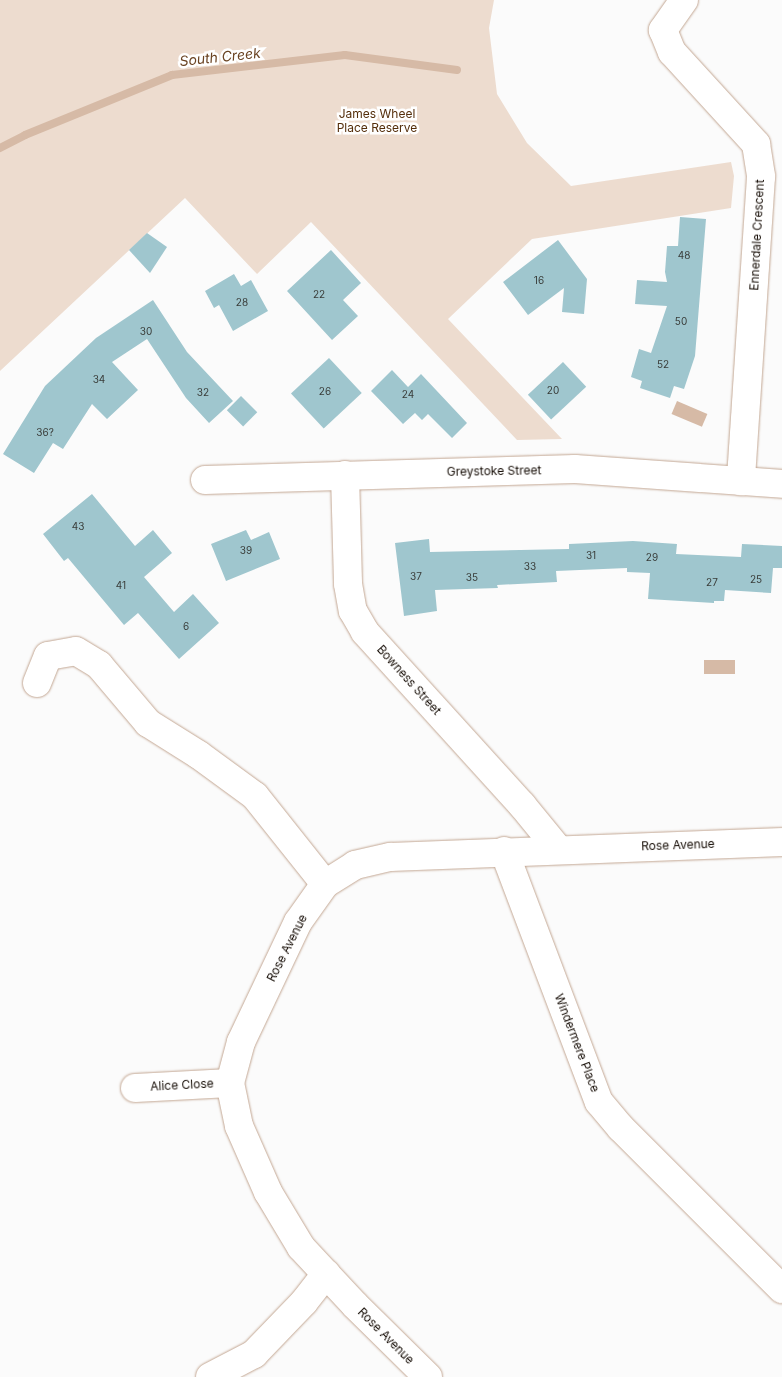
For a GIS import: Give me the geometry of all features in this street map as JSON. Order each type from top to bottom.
[{"type":"street","name":"Ennerdale Crescent","points":[[684,0],[663,30],[672,52],[756,144],[761,177],[741,481]]},
{"type":"street","name":"Greystoke Street","points":[[205,480],[574,469],[782,484]]},
{"type":"street","name":"Bowness Street","points":[[345,475],[348,584],[353,610],[357,618],[365,632],[522,805],[558,850]]},
{"type":"street","points":[[38,683],[48,656],[76,651],[99,665],[148,723],[200,756],[255,796],[325,884]]},
{"type":"street","name":"Rose Avenue","points":[[428,1377],[326,1274],[301,1246],[268,1192],[239,1126],[230,1083],[241,1042],[298,922],[325,884],[355,865],[391,857],[504,851],[782,842]]},
{"type":"street","name":"Windermere Place","points":[[504,851],[599,1102],[621,1128],[782,1289]]},
{"type":"street","name":"Alice Close","points":[[134,1088],[230,1083]]},
{"type":"street","points":[[210,1377],[254,1354],[304,1302],[326,1274]]},
{"type":"green space","name":"James Wheel Place Reserve","points":[[0,0],[494,0],[489,28],[497,94],[527,143],[571,186],[731,162],[734,176],[731,208],[532,239],[448,319],[562,439],[517,440],[311,222],[257,274],[185,198],[0,371]]},
{"type":"shaded area","points":[[677,401],[707,414],[702,427],[672,414]]},
{"type":"shaded area","points":[[704,660],[735,660],[735,674],[704,674]]},
{"type":"building","points":[[680,217],[706,219],[695,356],[684,389],[674,386],[670,398],[640,388],[642,381],[631,377],[639,349],[651,353],[667,306],[635,304],[637,280],[667,282],[665,272],[667,246],[678,246]]},
{"type":"building","points":[[147,233],[167,247],[150,273],[129,250]]},
{"type":"building","points":[[558,240],[587,279],[584,314],[562,312],[564,288],[528,315],[503,282]]},
{"type":"building","points":[[331,250],[361,283],[343,300],[358,316],[332,340],[287,291]]},
{"type":"building","points":[[234,274],[241,286],[251,280],[268,311],[233,331],[219,305],[214,308],[205,291]]},
{"type":"building","points":[[153,300],[187,352],[233,401],[209,423],[186,398],[147,339],[112,362],[138,390],[107,419],[92,404],[63,449],[53,443],[34,473],[3,454],[45,386],[96,338]]},
{"type":"building","points":[[329,358],[362,393],[324,429],[291,393]]},
{"type":"building","points":[[563,362],[586,387],[551,420],[528,395]]},
{"type":"building","points":[[392,370],[408,387],[421,374],[467,423],[452,438],[428,414],[422,420],[415,413],[403,424],[371,391]]},
{"type":"building","points":[[241,396],[257,412],[243,426],[227,410]]},
{"type":"building","points":[[92,494],[135,546],[153,530],[172,553],[144,577],[174,612],[193,594],[219,623],[179,659],[138,613],[124,625],[68,558],[64,561],[43,534]]},
{"type":"building","points":[[246,530],[251,540],[269,532],[280,559],[226,581],[211,544]]},
{"type":"building","points":[[429,539],[430,552],[569,549],[569,544],[633,541],[677,544],[676,554],[741,557],[742,544],[782,546],[782,568],[773,568],[771,593],[725,590],[724,601],[714,601],[714,603],[648,599],[650,573],[627,572],[627,568],[556,571],[557,582],[497,585],[498,588],[435,590],[437,611],[404,616],[395,543]]},
{"type":"waterway","name":"South Creek","points":[[0,148],[25,135],[172,75],[345,55],[457,70]]}]
